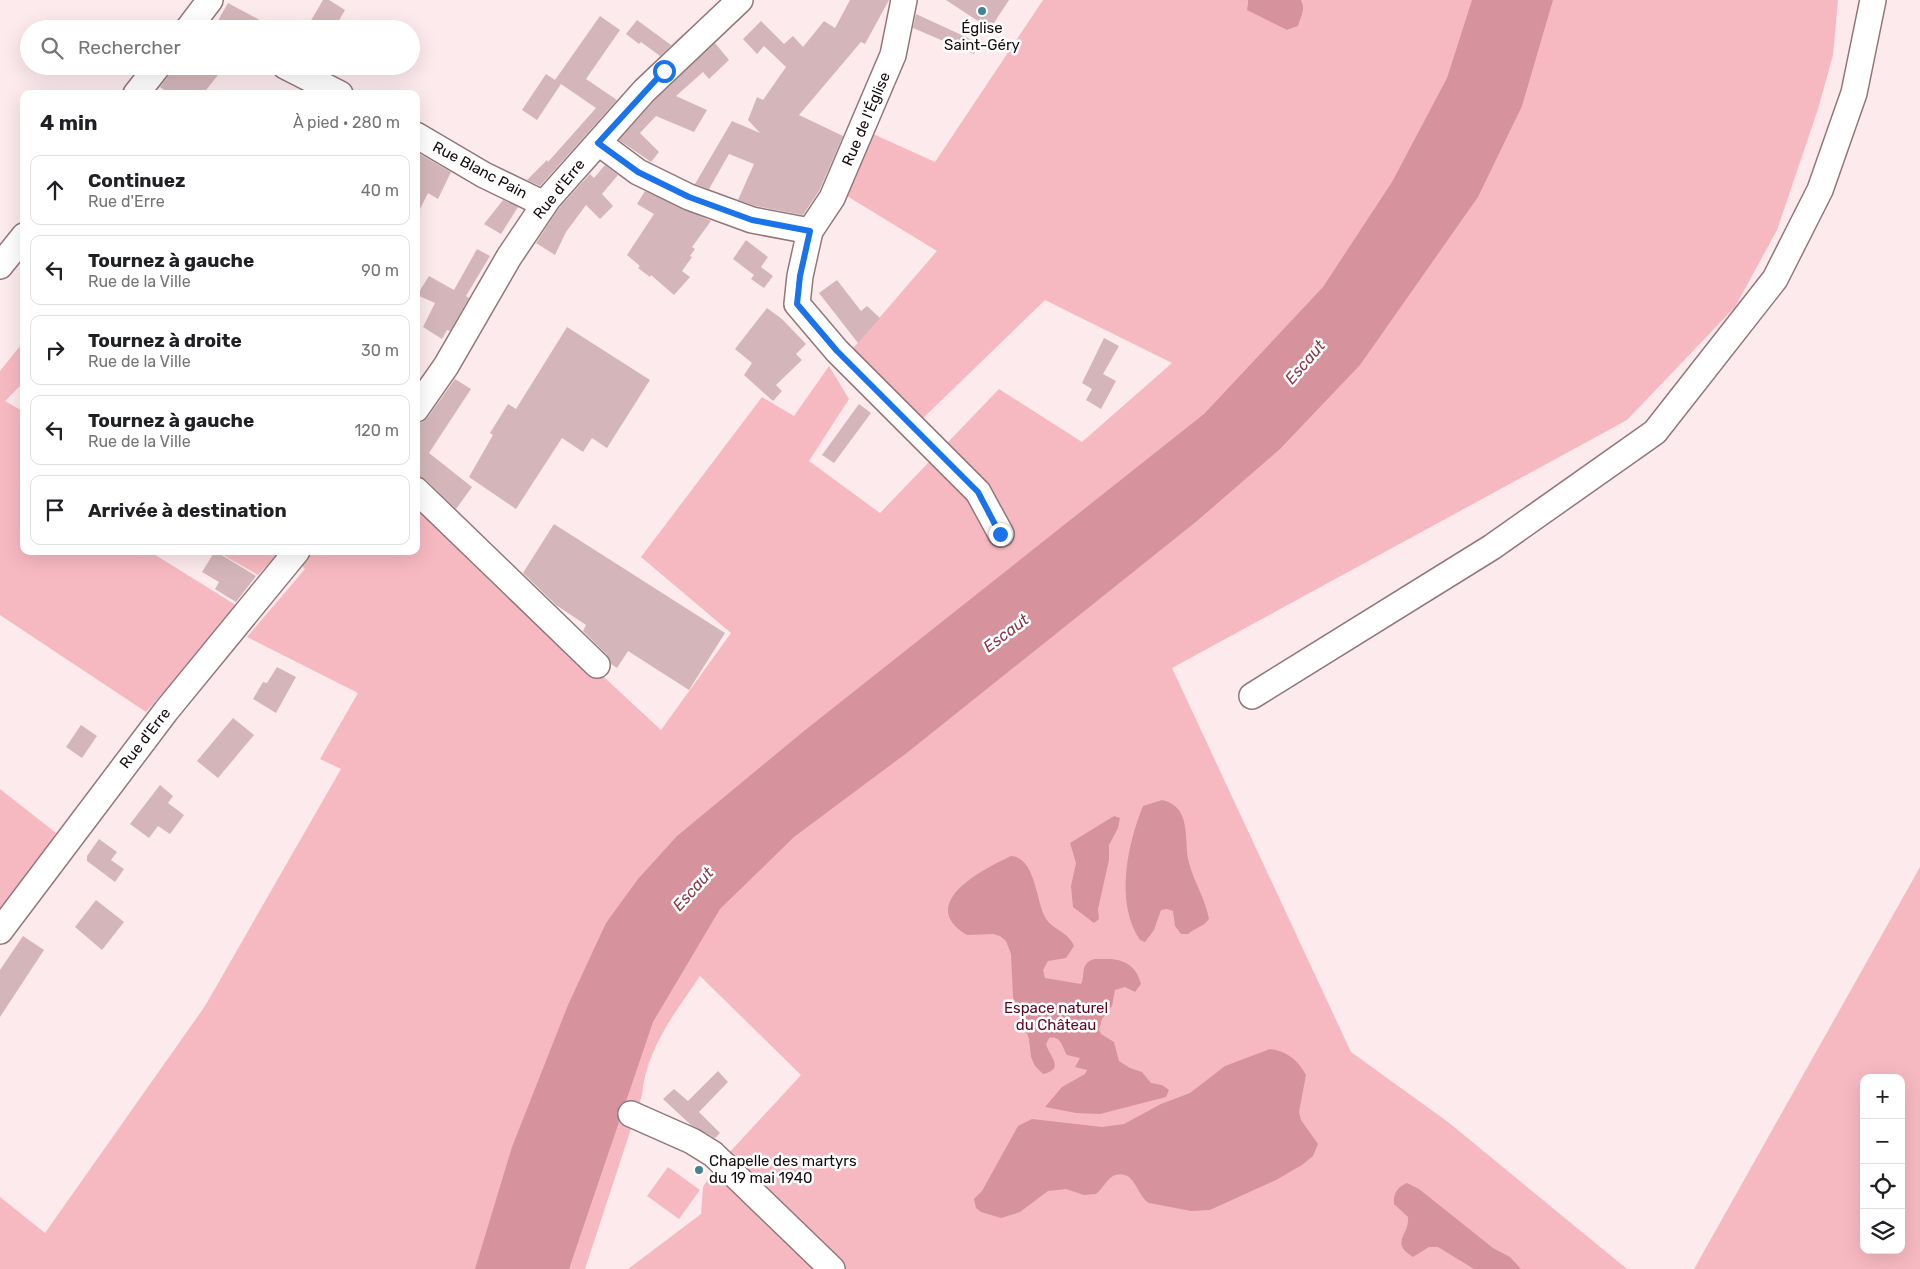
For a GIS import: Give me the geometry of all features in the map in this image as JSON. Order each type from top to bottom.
[{"type":"street","points":[[200,20],[210,0]]},
{"type":"street","name":"Rue d'Erre","points":[[420,403],[446,366],[509,257],[544,204],[644,91],[740,0]]},
{"type":"street","name":"Rue de l'Église","points":[[810,231],[832,198],[893,55],[904,0]]},
{"type":"street","points":[[1252,696],[1492,547],[1655,432],[1775,279],[1820,190],[1854,93],[1872,0]]},
{"type":"street","points":[[139,90],[151,75]]},
{"type":"street","points":[[303,75],[332,90]]},
{"type":"street","name":"Rue Blanc Pain","points":[[420,137],[484,175],[544,204]]},
{"type":"street","points":[[598,143],[638,172],[689,197],[752,220],[810,231],[800,276],[797,304],[837,351],[978,492],[1000,534]]},
{"type":"street","points":[[0,266],[20,241]]},
{"type":"street","points":[[420,494],[597,665]]},
{"type":"street","name":"Rue d'Erre","points":[[0,931],[166,711],[294,555]]},
{"type":"street","points":[[631,1114],[692,1142],[713,1154],[832,1269]]},
{"type":"green space","name":"Espace naturel du Château","points":[[1043,0],[1248,0],[1247,7],[1287,30],[1298,26],[1303,10],[1301,0],[1838,0],[1833,55],[1818,109],[1777,230],[1735,307],[1627,420],[1172,668],[1351,1052],[1448,1122],[1627,1269],[628,1269],[701,1214],[703,1187],[715,1168],[801,1075],[700,976],[663,1032],[649,1062],[642,1095],[585,1269],[0,1269],[0,1197],[45,1233],[205,1006],[341,769],[320,759],[358,693],[247,637],[305,569],[302,566],[311,555],[420,555],[420,507],[661,730],[731,633],[641,557],[762,397],[794,416],[829,366],[849,399],[809,461],[880,513],[999,389],[1082,442],[1172,363],[1045,300],[918,423],[849,353],[937,251],[847,196],[871,133],[935,162]]},
{"type":"green space","points":[[20,346],[20,386],[5,401],[20,410],[20,555],[155,555],[239,607],[146,712],[0,615],[0,371]]},
{"type":"green space","points":[[223,555],[276,555],[258,575]]},
{"type":"green space","points":[[0,789],[56,833],[0,913]]},
{"type":"green space","points":[[1920,867],[1920,1269],[1694,1269]]},
{"type":"green space","points":[[668,1167],[700,1190],[679,1219],[647,1196]]},
{"type":"water","points":[[1248,0],[1301,0],[1303,10],[1298,26],[1287,30],[1247,10]]},
{"type":"water","name":"Escaut","points":[[1472,0],[1553,0],[1522,106],[1478,197],[1360,365],[1280,449],[1197,521],[908,752],[794,837],[720,909],[653,1022],[569,1269],[475,1269],[512,1147],[568,1005],[606,923],[638,879],[677,836],[804,731],[1204,414],[1323,287],[1392,182],[1447,78]]},
{"type":"water","points":[[1162,800],[1172,804],[1183,817],[1189,863],[1209,919],[1188,934],[1181,934],[1175,926],[1173,911],[1161,910],[1154,930],[1145,942],[1140,940],[1132,925],[1128,909],[1126,874],[1128,856],[1143,806]]},
{"type":"water","points":[[1114,816],[1120,818],[1118,828],[1109,845],[1109,860],[1098,909],[1099,919],[1094,923],[1073,907],[1071,886],[1076,863],[1070,843]]},
{"type":"water","points":[[1011,856],[1019,858],[1030,871],[1045,917],[1051,925],[1072,941],[1074,946],[1066,958],[1048,961],[1043,970],[1045,978],[1081,984],[1086,964],[1095,959],[1122,961],[1136,972],[1141,984],[1135,992],[1125,987],[1115,990],[1112,1006],[1102,1019],[1099,1030],[1101,1034],[1114,1042],[1119,1061],[1130,1068],[1142,1072],[1151,1083],[1162,1085],[1169,1090],[1166,1097],[1100,1114],[1076,1113],[1045,1107],[1062,1087],[1085,1074],[1087,1070],[1075,1067],[1080,1058],[1067,1055],[1061,1042],[1056,1038],[1049,1038],[1046,1044],[1055,1065],[1054,1069],[1043,1074],[1035,1066],[1031,1057],[1029,1039],[1013,997],[1011,954],[1006,941],[1000,936],[993,934],[967,935],[953,923],[948,911],[951,900],[959,889],[985,869]]},
{"type":"water","points":[[1270,1049],[1287,1054],[1299,1065],[1306,1075],[1299,1112],[1301,1120],[1318,1144],[1313,1156],[1302,1165],[1276,1180],[1210,1210],[1191,1211],[1149,1203],[1131,1179],[1122,1174],[1112,1176],[1096,1194],[1084,1195],[1066,1189],[1048,1191],[1020,1212],[1001,1218],[981,1212],[976,1208],[974,1199],[982,1191],[1018,1126],[1032,1119],[1102,1127],[1124,1124],[1161,1104],[1190,1093],[1225,1066]]},
{"type":"water","points":[[1407,1183],[1419,1189],[1493,1248],[1510,1257],[1521,1269],[1474,1269],[1438,1247],[1429,1247],[1413,1257],[1406,1252],[1401,1242],[1408,1223],[1408,1217],[1394,1204],[1394,1200],[1398,1189]]},
{"type":"building","points":[[323,0],[329,0],[345,10],[339,20],[311,20]]},
{"type":"building","points":[[850,0],[889,0],[865,44],[861,42],[799,115],[843,136],[819,191],[803,215],[756,206],[738,200],[754,164],[729,154],[709,189],[695,184],[732,121],[760,133],[748,120],[757,97],[763,100],[786,67],[764,46],[757,54],[743,39],[761,21],[784,44],[793,36],[803,47],[824,21],[835,28]]},
{"type":"building","name":"Église Saint-Géry","points":[[946,0],[1009,0],[990,29]]},
{"type":"building","points":[[228,3],[260,20],[218,20]]},
{"type":"building","points":[[916,14],[979,43],[974,54],[913,28]]},
{"type":"building","points":[[600,16],[620,30],[586,79],[617,100],[540,186],[527,180],[547,160],[548,162],[596,108],[561,84],[537,120],[522,110],[546,74],[555,80]]},
{"type":"building","points":[[637,20],[671,45],[692,26],[660,56],[626,34]]},
{"type":"building","points":[[715,43],[729,60],[709,79],[703,72],[676,96],[707,110],[694,132],[656,116],[640,133],[659,152],[651,162],[619,140],[654,101]]},
{"type":"building","points":[[169,75],[218,75],[206,90],[164,90],[160,87]]},
{"type":"building","points":[[420,154],[451,172],[438,199],[428,193],[420,209]]},
{"type":"building","points":[[605,165],[618,175],[602,194],[613,206],[600,219],[586,205],[566,232],[555,255],[536,243],[559,208],[590,174],[594,178]]},
{"type":"building","points":[[645,191],[711,221],[692,247],[695,249],[690,256],[692,257],[682,271],[690,277],[674,295],[651,275],[650,277],[638,268],[640,266],[627,255],[654,214],[637,204]]},
{"type":"building","points":[[503,200],[518,207],[501,234],[484,224]]},
{"type":"building","points":[[746,240],[768,257],[761,267],[773,276],[764,288],[751,279],[754,275],[733,259]]},
{"type":"building","points":[[477,249],[490,256],[466,296],[469,298],[450,331],[447,330],[442,339],[423,327],[435,303],[420,296],[420,290],[429,276],[454,290]]},
{"type":"building","points":[[837,280],[861,311],[867,306],[880,318],[858,343],[819,293]]},
{"type":"building","points":[[767,308],[782,319],[806,344],[796,354],[802,360],[776,385],[782,391],[773,401],[744,375],[752,363],[735,349]]},
{"type":"building","points":[[567,327],[650,380],[607,448],[592,438],[583,452],[562,438],[516,509],[469,477],[493,435],[490,433],[508,404],[516,409]]},
{"type":"building","points":[[1104,338],[1119,346],[1103,374],[1116,381],[1101,409],[1086,400],[1092,389],[1082,383]]},
{"type":"building","points":[[455,379],[471,389],[429,453],[472,487],[456,509],[426,480],[420,478],[420,423],[428,417]]},
{"type":"building","points":[[859,404],[871,413],[834,463],[822,455]]},
{"type":"building","points":[[554,524],[725,633],[689,690],[628,651],[617,668],[611,664],[607,655],[583,631],[586,625],[556,605],[523,573]]},
{"type":"building","points":[[213,555],[222,555],[256,576],[236,602],[215,589],[219,582],[202,572]]},
{"type":"building","points":[[277,667],[296,677],[276,713],[253,699],[263,682],[267,683]]},
{"type":"building","points":[[233,718],[254,735],[218,778],[197,761]]},
{"type":"building","points":[[81,725],[97,736],[82,758],[66,747]]},
{"type":"building","points":[[160,785],[173,796],[168,803],[184,815],[170,834],[158,826],[149,838],[130,824]]},
{"type":"building","points":[[99,839],[117,852],[111,860],[124,869],[115,882],[87,861],[87,856]]},
{"type":"building","points":[[96,900],[124,922],[102,950],[75,927]]},
{"type":"building","points":[[23,936],[44,950],[0,1017],[0,970]]},
{"type":"building","points":[[718,1071],[728,1082],[699,1112],[720,1133],[715,1138],[691,1125],[663,1099],[674,1089],[688,1101]]},
{"type":"place","name":"Église Saint-Géry","points":[[982,11]]},
{"type":"place","name":"Chapelle des martyrs du 19 mai 1940","points":[[699,1170]]},
{"type":"route","points":[[664,71],[598,143],[638,172],[689,197],[752,220],[810,231],[800,276],[797,304],[837,351],[978,492],[1000,534]]}]
